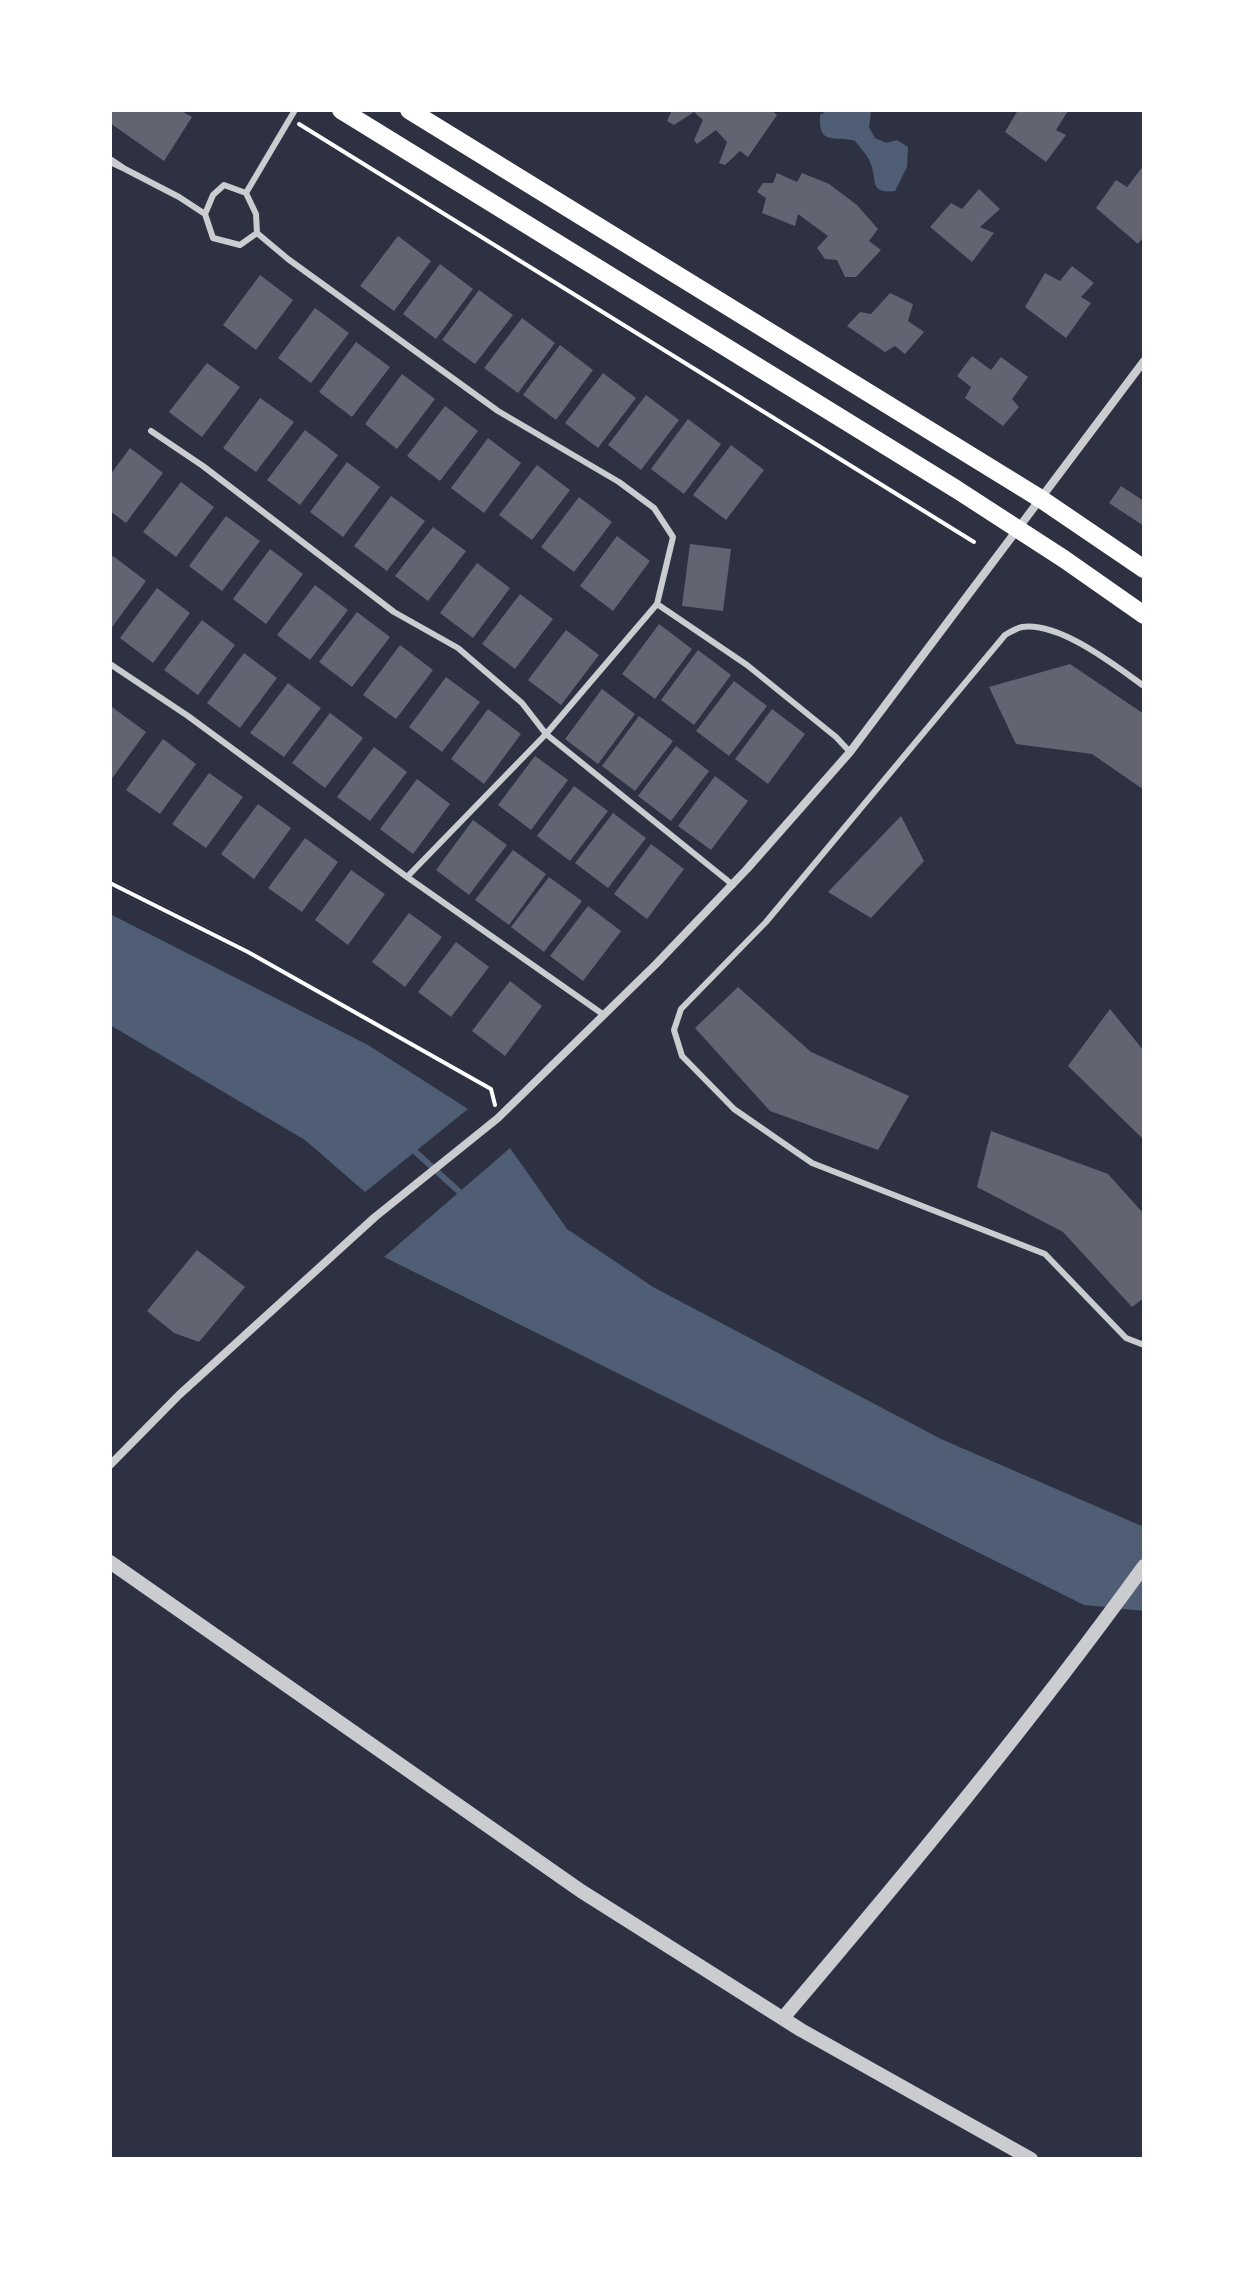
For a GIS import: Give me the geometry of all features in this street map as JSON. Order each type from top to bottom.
[{"type":"main road","points":[[341,110],[956,489],[1144,615]]},
{"type":"main road","points":[[409,110],[1041,499],[1144,569]]},
{"type":"street","points":[[110,1465],[179,1395],[375,1217],[498,1118],[733,885],[850,752],[1144,361]]},
{"type":"street","points":[[110,1562],[581,1891],[783,2018],[1031,2159]]},
{"type":"street","points":[[783,2018],[912,1866],[1101,1626],[1144,1566]]},
{"type":"lane","points":[[246,193],[295,110]]},
{"type":"lane","points":[[110,161],[205,214],[213,238],[240,245],[257,233]]},
{"type":"lane","points":[[205,214],[213,195],[224,185],[246,193],[256,214],[257,233],[288,259],[498,411],[619,482],[654,508],[673,537],[657,604],[546,734],[407,877]]},
{"type":"lane","points":[[151,431],[203,466],[394,612],[458,648],[522,703],[546,734],[733,885]]},
{"type":"lane","points":[[657,604],[747,665],[836,737],[850,752]]},
{"type":"lane","points":[[1144,686],[1062,634],[1020,627],[1005,635],[766,922],[681,1009],[674,1030],[682,1056],[734,1109],[812,1163],[1045,1254],[1126,1338],[1144,1345]]},
{"type":"lane","points":[[110,664],[188,716],[407,877],[604,1015]]},
{"type":"path","points":[[290,119],[974,542]]},
{"type":"path","points":[[110,883],[248,952],[491,1089],[498,1118]]},
{"type":"water","points":[[828,110],[869,110],[869,127],[875,138],[886,143],[897,140],[908,147],[907,167],[895,191],[877,188],[869,159],[855,141],[825,136],[820,115]]},
{"type":"water","points":[[110,914],[368,1045],[468,1109],[365,1192],[305,1140],[110,1025]]},
{"type":"water","points":[[510,1148],[567,1229],[653,1287],[941,1439],[1144,1527],[1144,1611],[1084,1605],[384,1257]]},
{"type":"building","points":[[110,110],[180,110],[192,117],[164,161],[110,123]]},
{"type":"building","points":[[672,110],[771,110],[777,115],[748,157],[740,151],[725,165],[719,163],[727,142],[716,130],[697,144],[694,140],[703,120],[694,112],[674,125],[667,121]]},
{"type":"building","points":[[1018,110],[1068,111],[1056,130],[1066,135],[1046,162],[1005,132]]},
{"type":"building","points":[[1144,165],[1144,236],[1138,244],[1096,208],[1116,180],[1127,187]]},
{"type":"building","points":[[777,173],[797,182],[802,173],[829,184],[857,205],[878,229],[869,241],[881,250],[856,277],[845,277],[837,260],[825,259],[817,248],[828,236],[798,214],[795,226],[762,213],[766,198],[757,192],[763,183],[773,183]]},
{"type":"building","points":[[979,189],[1000,209],[980,227],[994,233],[972,262],[930,227],[951,203],[962,209]]},
{"type":"building","points":[[398,236],[431,261],[394,311],[360,286]]},
{"type":"building","points":[[440,264],[473,289],[436,339],[403,314]]},
{"type":"building","points":[[1072,266],[1094,283],[1081,297],[1091,303],[1066,338],[1025,307],[1045,273],[1060,281]]},
{"type":"building","points":[[260,275],[293,300],[256,350],[223,325]]},
{"type":"building","points":[[479,290],[513,315],[475,364],[442,340]]},
{"type":"building","points":[[890,293],[913,304],[908,321],[924,332],[905,354],[895,346],[885,352],[847,326],[860,312],[871,314]]},
{"type":"building","points":[[315,308],[349,333],[311,383],[278,358]]},
{"type":"building","points":[[522,318],[555,343],[518,393],[484,368]]},
{"type":"building","points":[[356,342],[390,367],[352,417],[319,392]]},
{"type":"building","points":[[560,345],[593,370],[556,420],[523,395]]},
{"type":"building","points":[[972,356],[991,370],[1001,357],[1028,377],[1012,399],[1019,407],[1003,426],[965,398],[971,387],[957,376]]},
{"type":"building","points":[[207,363],[240,387],[202,437],[169,412]]},
{"type":"building","points":[[603,373],[636,398],[598,448],[565,423]]},
{"type":"building","points":[[402,374],[435,399],[397,449],[365,424]]},
{"type":"building","points":[[646,395],[679,420],[641,470],[608,445]]},
{"type":"building","points":[[260,398],[294,422],[256,472],[223,448]]},
{"type":"building","points":[[445,406],[478,431],[440,481],[407,456]]},
{"type":"building","points":[[688,419],[721,444],[684,494],[651,469]]},
{"type":"building","points":[[305,430],[338,455],[300,505],[267,480]]},
{"type":"building","points":[[488,438],[521,463],[484,513],[451,488]]},
{"type":"building","points":[[731,445],[764,470],[726,520],[693,495]]},
{"type":"building","points":[[130,448],[163,473],[126,523],[110,511],[110,475]]},
{"type":"building","points":[[347,462],[380,487],[343,537],[310,512]]},
{"type":"building","points":[[537,465],[570,490],[532,540],[499,515]]},
{"type":"building","points":[[181,482],[214,507],[176,557],[143,532]]},
{"type":"building","points":[[1121,486],[1144,501],[1144,526],[1109,503]]},
{"type":"building","points":[[391,496],[425,521],[387,571],[354,546]]},
{"type":"building","points":[[579,497],[612,522],[574,572],[541,547]]},
{"type":"building","points":[[226,516],[260,541],[222,591],[189,566]]},
{"type":"building","points":[[433,527],[466,551],[428,601],[395,576]]},
{"type":"building","points":[[617,536],[650,561],[613,611],[580,586]]},
{"type":"building","points":[[690,544],[731,549],[723,611],[682,606]]},
{"type":"building","points":[[270,549],[303,574],[266,624],[233,599]]},
{"type":"building","points":[[113,556],[146,581],[110,630],[110,561]]},
{"type":"building","points":[[477,563],[510,588],[473,638],[440,613]]},
{"type":"building","points":[[315,585],[348,610],[310,660],[277,635]]},
{"type":"building","points":[[157,588],[190,613],[153,663],[120,638]]},
{"type":"building","points":[[520,594],[553,619],[515,669],[482,644]]},
{"type":"building","points":[[357,612],[390,637],[352,687],[319,662]]},
{"type":"building","points":[[202,620],[235,645],[198,695],[164,670]]},
{"type":"building","points":[[659,624],[692,649],[655,699],[622,674]]},
{"type":"building","points":[[566,630],[599,655],[561,705],[528,680]]},
{"type":"building","points":[[400,645],[433,670],[396,719],[363,695]]},
{"type":"building","points":[[698,650],[731,675],[694,725],[661,700]]},
{"type":"building","points":[[244,653],[277,678],[240,728],[207,703]]},
{"type":"building","points":[[1070,664],[1144,714],[1144,790],[1092,754],[1016,744],[989,687]]},
{"type":"building","points":[[446,677],[480,702],[442,752],[409,727]]},
{"type":"building","points":[[734,681],[767,706],[729,756],[696,731]]},
{"type":"building","points":[[288,683],[321,708],[284,757],[250,733]]},
{"type":"building","points":[[602,689],[635,714],[598,764],[565,739]]},
{"type":"building","points":[[112,707],[146,732],[110,781],[110,710]]},
{"type":"building","points":[[488,709],[521,734],[484,784],[451,759]]},
{"type":"building","points":[[772,709],[805,734],[768,784],[735,759]]},
{"type":"building","points":[[330,713],[363,738],[325,788],[292,763]]},
{"type":"building","points":[[639,716],[673,741],[635,791],[602,766]]},
{"type":"building","points":[[163,739],[196,764],[160,814],[126,790]]},
{"type":"building","points":[[676,746],[709,771],[671,821],[638,796]]},
{"type":"building","points":[[374,747],[407,772],[370,821],[337,797]]},
{"type":"building","points":[[535,756],[568,780],[531,830],[498,805]]},
{"type":"building","points":[[209,773],[243,797],[206,848],[172,824]]},
{"type":"building","points":[[715,776],[748,801],[711,850],[678,826]]},
{"type":"building","points":[[417,779],[450,804],[413,854],[380,829]]},
{"type":"building","points":[[574,786],[608,811],[570,861],[537,836]]},
{"type":"building","points":[[258,804],[291,828],[254,879],[221,854]]},
{"type":"building","points":[[613,813],[646,838],[608,888],[575,863]]},
{"type":"building","points":[[901,816],[924,861],[871,918],[828,892]]},
{"type":"building","points":[[473,820],[507,845],[469,895],[436,870]]},
{"type":"building","points":[[305,838],[338,862],[302,912],[268,888]]},
{"type":"building","points":[[651,844],[684,869],[647,919],[614,894]]},
{"type":"building","points":[[513,850],[546,874],[509,925],[475,900]]},
{"type":"building","points":[[351,870],[385,894],[348,945],[315,920]]},
{"type":"building","points":[[549,877],[582,901],[544,952],[511,927]]},
{"type":"building","points":[[588,906],[621,931],[583,981],[550,956]]},
{"type":"building","points":[[409,913],[442,937],[405,987],[372,962]]},
{"type":"building","points":[[456,942],[489,967],[451,1017],[418,992]]},
{"type":"building","points":[[510,981],[542,1006],[505,1056],[472,1031]]},
{"type":"building","points":[[738,987],[811,1052],[909,1096],[878,1150],[770,1111],[695,1028]]},
{"type":"building","points":[[1110,1009],[1144,1051],[1144,1140],[1068,1066]]},
{"type":"building","points":[[991,1131],[1108,1174],[1144,1214],[1144,1298],[1132,1307],[1063,1232],[977,1187]]},
{"type":"building","points":[[197,1250],[245,1287],[199,1342],[174,1333],[147,1311]]},
{"type":"waterway","points":[[410,1147],[464,1196]]}]
